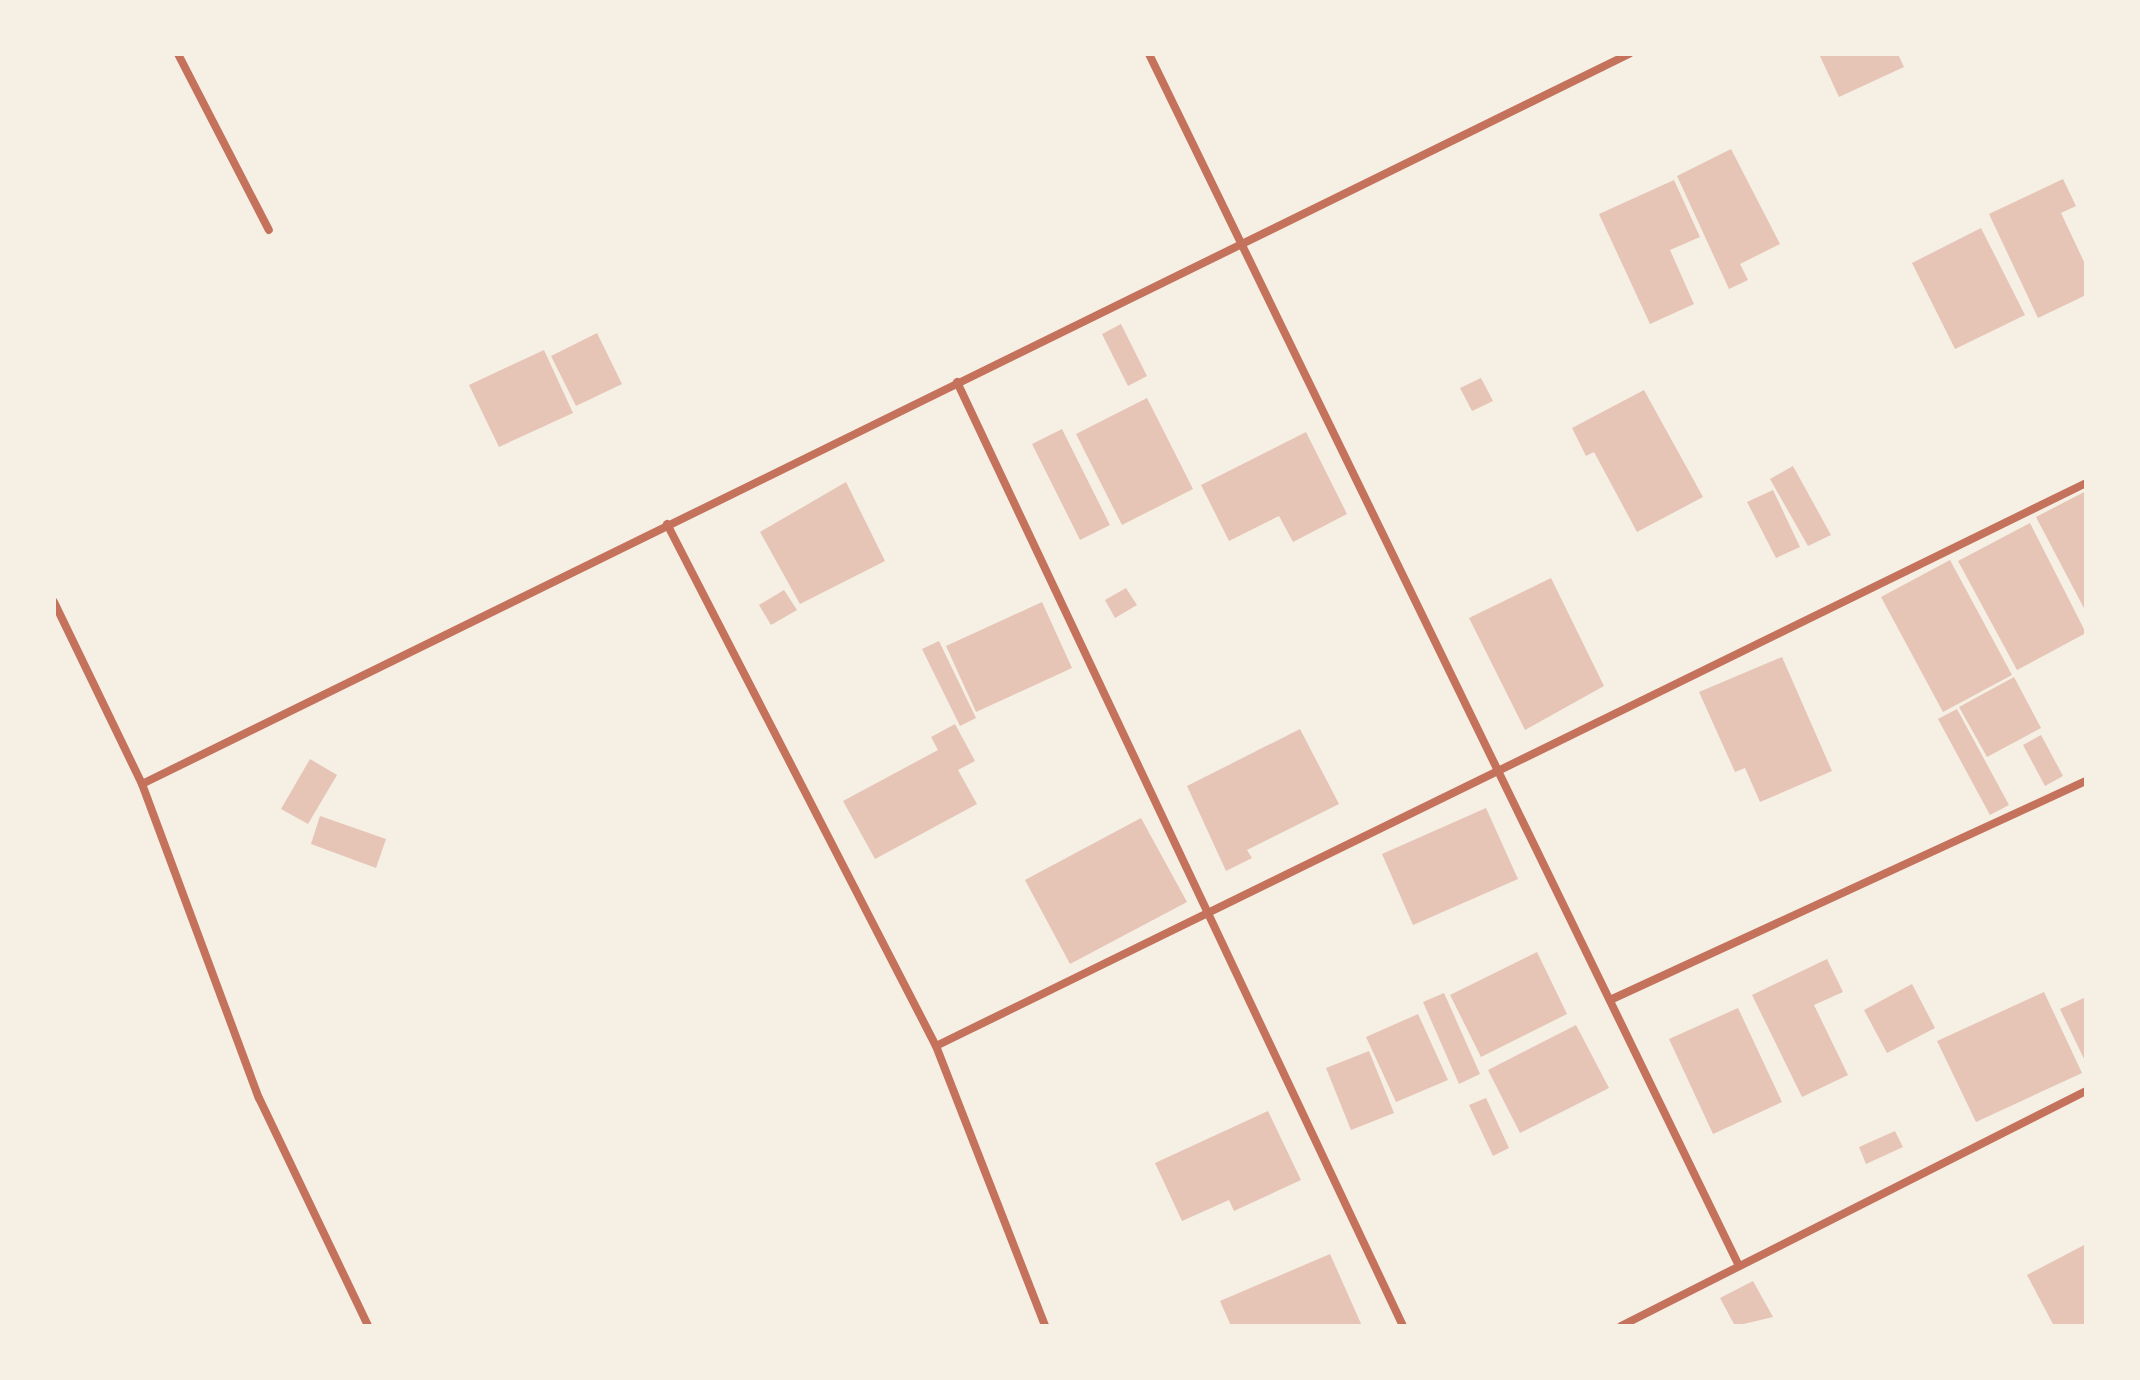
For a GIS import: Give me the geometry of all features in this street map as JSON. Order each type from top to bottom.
[{"type":"street","points":[[178,54],[269,230]]},
{"type":"street","points":[[1149,54],[1739,1266]]},
{"type":"street","points":[[142,784],[1629,54]]},
{"type":"street","points":[[957,382],[1403,1326]]},
{"type":"street","points":[[936,1046],[2086,483]]},
{"type":"street","points":[[667,524],[936,1046],[1045,1326]]},
{"type":"street","points":[[54,602],[142,784],[259,1098],[368,1326]]},
{"type":"street","points":[[1610,1000],[2086,781]]},
{"type":"street","points":[[1621,1326],[2086,1091]]},
{"type":"building","points":[[1819,54],[1898,54],[1904,67],[1839,97]]},
{"type":"building","points":[[1731,149],[1780,244],[1740,264],[1748,280],[1729,289],[1677,176]]},
{"type":"building","points":[[2063,179],[2076,206],[2061,213],[2086,266],[2086,295],[2038,318],[1989,214]]},
{"type":"building","points":[[1674,180],[1700,237],[1670,250],[1694,304],[1650,324],[1599,214]]},
{"type":"building","points":[[1981,228],[2025,315],[1955,349],[1912,263]]},
{"type":"building","points":[[1121,324],[1147,376],[1128,386],[1102,334]]},
{"type":"building","points":[[597,333],[622,384],[576,406],[551,356]]},
{"type":"building","points":[[544,350],[573,413],[499,447],[469,385]]},
{"type":"building","points":[[1481,378],[1493,401],[1472,411],[1460,388]]},
{"type":"building","points":[[1644,390],[1703,497],[1637,532],[1594,452],[1586,456],[1572,428]]},
{"type":"building","points":[[1147,398],[1193,489],[1122,525],[1076,434]]},
{"type":"building","points":[[1062,429],[1110,525],[1080,540],[1032,444]]},
{"type":"building","points":[[1306,432],[1347,514],[1293,542],[1279,516],[1229,541],[1201,485]]},
{"type":"building","points":[[1793,466],[1831,535],[1808,546],[1770,479]]},
{"type":"building","points":[[846,482],[885,561],[800,604],[760,532]]},
{"type":"building","points":[[1773,490],[1800,547],[1776,558],[1747,502]]},
{"type":"building","points":[[2086,491],[2086,612],[2036,517]]},
{"type":"building","points":[[2030,523],[2086,633],[2017,670],[1958,561]]},
{"type":"building","points":[[1950,560],[2012,675],[1943,712],[1881,597]]},
{"type":"building","points":[[1551,578],[1604,686],[1525,730],[1469,618]]},
{"type":"building","points":[[1126,588],[1137,605],[1115,618],[1105,600]]},
{"type":"building","points":[[784,590],[797,610],[771,625],[759,605]]},
{"type":"building","points":[[1042,602],[1072,668],[976,712],[946,646]]},
{"type":"building","points":[[939,641],[976,718],[960,726],[922,649]]},
{"type":"building","points":[[1782,657],[1832,771],[1760,802],[1745,768],[1735,772],[1699,692]]},
{"type":"building","points":[[2014,677],[2041,728],[1987,757],[1959,707]]},
{"type":"building","points":[[1957,709],[2009,805],[1990,815],[1938,719]]},
{"type":"building","points":[[955,724],[975,761],[958,770],[977,804],[875,859],[843,801],[938,750],[931,737]]},
{"type":"building","points":[[1300,729],[1339,804],[1247,850],[1252,858],[1226,871],[1187,786]]},
{"type":"building","points":[[2041,735],[2063,776],[2045,786],[2023,745]]},
{"type":"building","points":[[310,759],[337,775],[308,824],[281,809]]},
{"type":"building","points":[[1486,808],[1518,879],[1413,925],[1382,854]]},
{"type":"building","points":[[320,816],[386,839],[376,868],[311,844]]},
{"type":"building","points":[[1141,818],[1187,902],[1070,964],[1025,880]]},
{"type":"building","points":[[1537,952],[1567,1014],[1481,1057],[1450,995]]},
{"type":"building","points":[[1827,959],[1843,992],[1814,1005],[1848,1075],[1802,1097],[1752,995]]},
{"type":"building","points":[[1912,984],[1935,1028],[1887,1053],[1864,1010]]},
{"type":"building","points":[[2044,992],[2082,1073],[1976,1122],[1937,1041]]},
{"type":"building","points":[[1444,993],[1480,1074],[1459,1084],[1423,1002]]},
{"type":"building","points":[[2086,997],[2086,1063],[2060,1009]]},
{"type":"building","points":[[1738,1008],[1782,1102],[1713,1134],[1669,1039]]},
{"type":"building","points":[[1418,1014],[1448,1080],[1396,1102],[1366,1037]]},
{"type":"building","points":[[1576,1025],[1609,1088],[1520,1133],[1488,1070]]},
{"type":"building","points":[[1369,1051],[1394,1113],[1351,1130],[1326,1068]]},
{"type":"building","points":[[1486,1098],[1509,1148],[1493,1156],[1469,1105]]},
{"type":"building","points":[[1268,1111],[1301,1180],[1234,1211],[1229,1200],[1182,1221],[1155,1163]]},
{"type":"building","points":[[1895,1131],[1903,1147],[1866,1164],[1859,1147]]},
{"type":"building","points":[[2086,1244],[2086,1326],[2054,1326],[2027,1275]]},
{"type":"building","points":[[1330,1254],[1362,1326],[1231,1326],[1220,1301]]},
{"type":"building","points":[[1753,1281],[1773,1317],[1735,1326],[1720,1298]]}]
